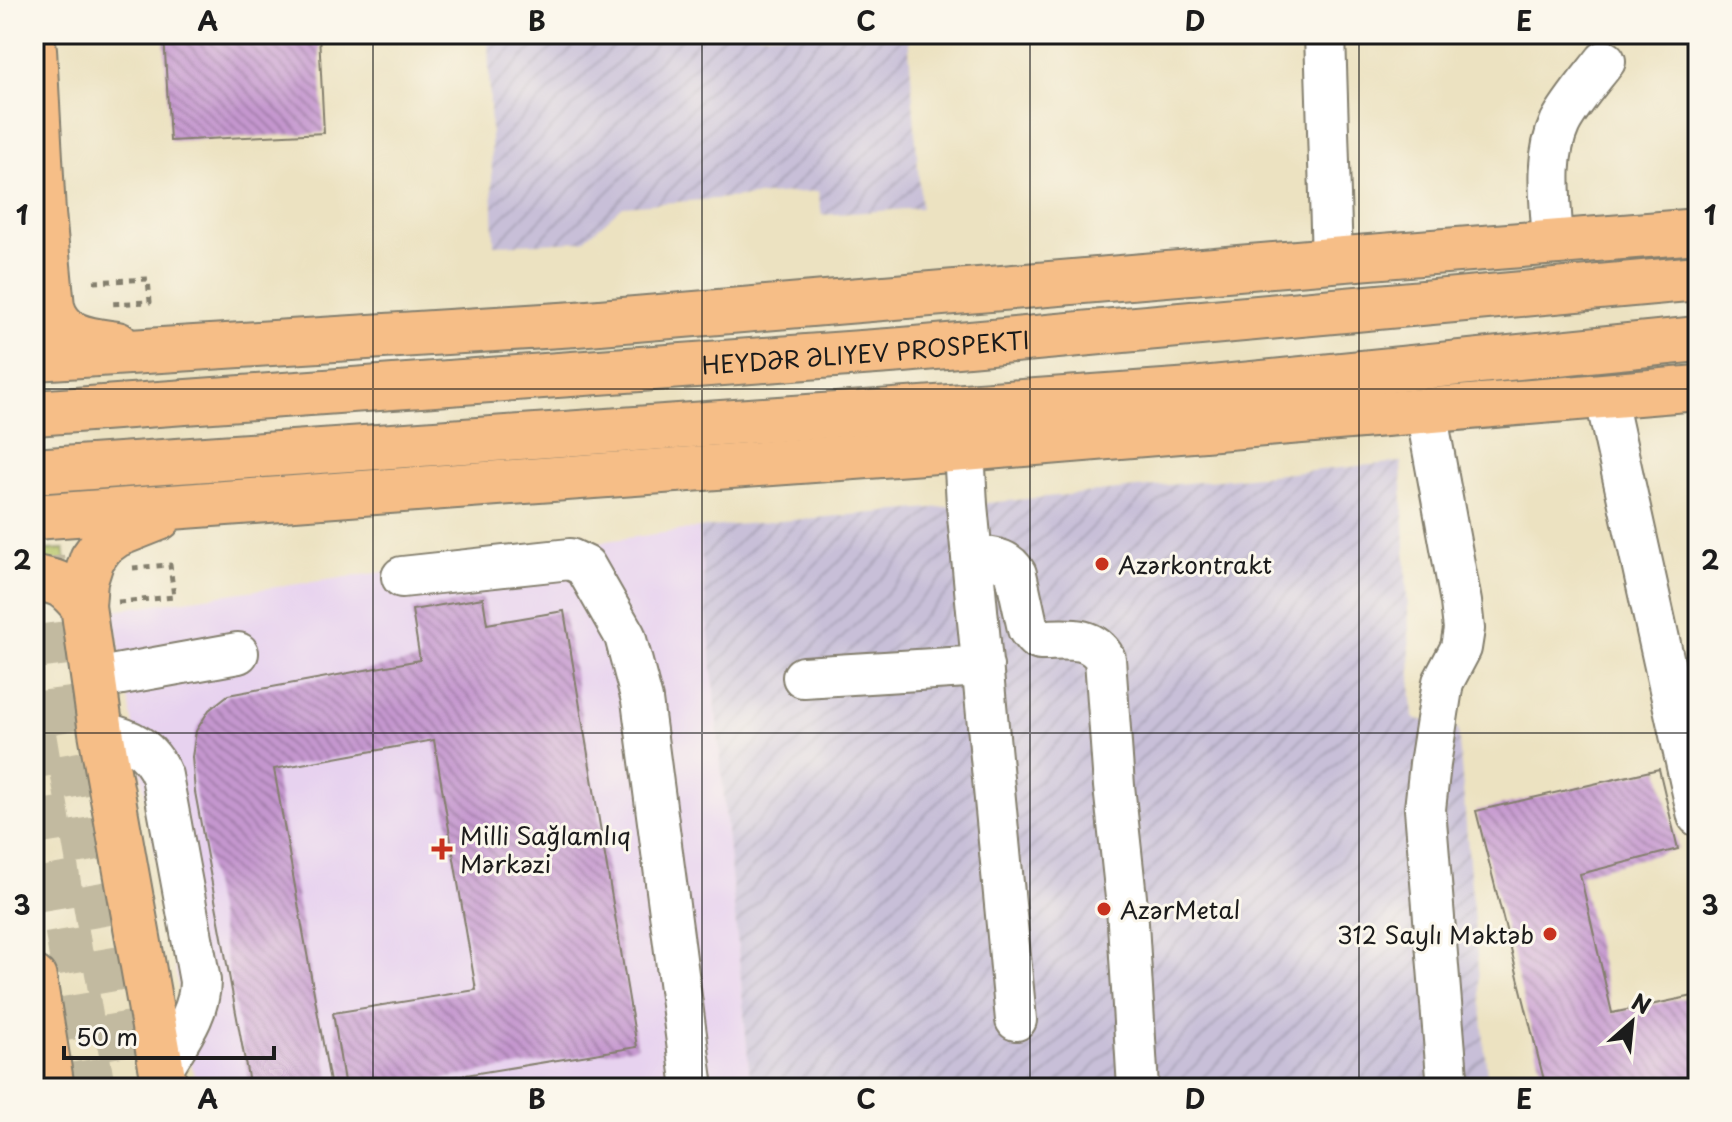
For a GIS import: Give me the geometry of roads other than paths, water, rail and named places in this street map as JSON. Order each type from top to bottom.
[{"type":"main road","points":[[34,49],[39,227],[55,317],[72,334],[85,339],[159,350]]},
{"type":"main road","points":[[34,358],[576,324],[1698,231]]},
{"type":"main road","name":"HEYDƏR ƏLIYEV PROSPEKTI","points":[[34,413],[903,350],[1698,278]]},
{"type":"main road","points":[[34,471],[1192,390],[1698,339]]},
{"type":"main road","points":[[34,517],[964,449],[1698,388]]},
{"type":"main road","points":[[159,1082],[83,606],[85,581],[92,559],[102,545],[116,535],[189,507]]},
{"type":"main road","points":[[34,578],[56,581],[70,590],[83,606]]},
{"type":"main road","points":[[34,978],[54,1083]]},
{"type":"street","points":[[1325,34],[1332,260]]},
{"type":"street","points":[[1553,242],[1549,177],[1552,148],[1561,121],[1605,61]]},
{"type":"street","points":[[1605,395],[1698,816]]},
{"type":"street","points":[[1426,411],[1464,629],[1461,648],[1443,682],[1425,809],[1448,1088]]},
{"type":"street","points":[[964,449],[1016,1020]]},
{"type":"street","points":[[973,555],[1000,559],[1012,567],[1028,629],[1035,638],[1090,643],[1099,649],[1105,659],[1127,907],[1138,1088]]},
{"type":"street","points":[[402,577],[570,559],[585,566],[625,636],[642,700],[693,1088]]},
{"type":"street","points":[[94,679],[238,653]]},
{"type":"street","points":[[803,677],[983,666]]},
{"type":"tunnel","points":[[34,492],[60,701],[127,1088]]},
{"type":"tunnel","points":[[34,734],[93,1088]]},
{"type":"place","name":"Azərkontrakt","points":[[1102,564]]},
{"type":"place","name":"Milli Sağlamlıq Mərkəzi","points":[[442,849]]},
{"type":"place","name":"AzərMetal","points":[[1104,909]]},
{"type":"place","name":"312 Saylı Məktəb","points":[[1550,934]]}]
